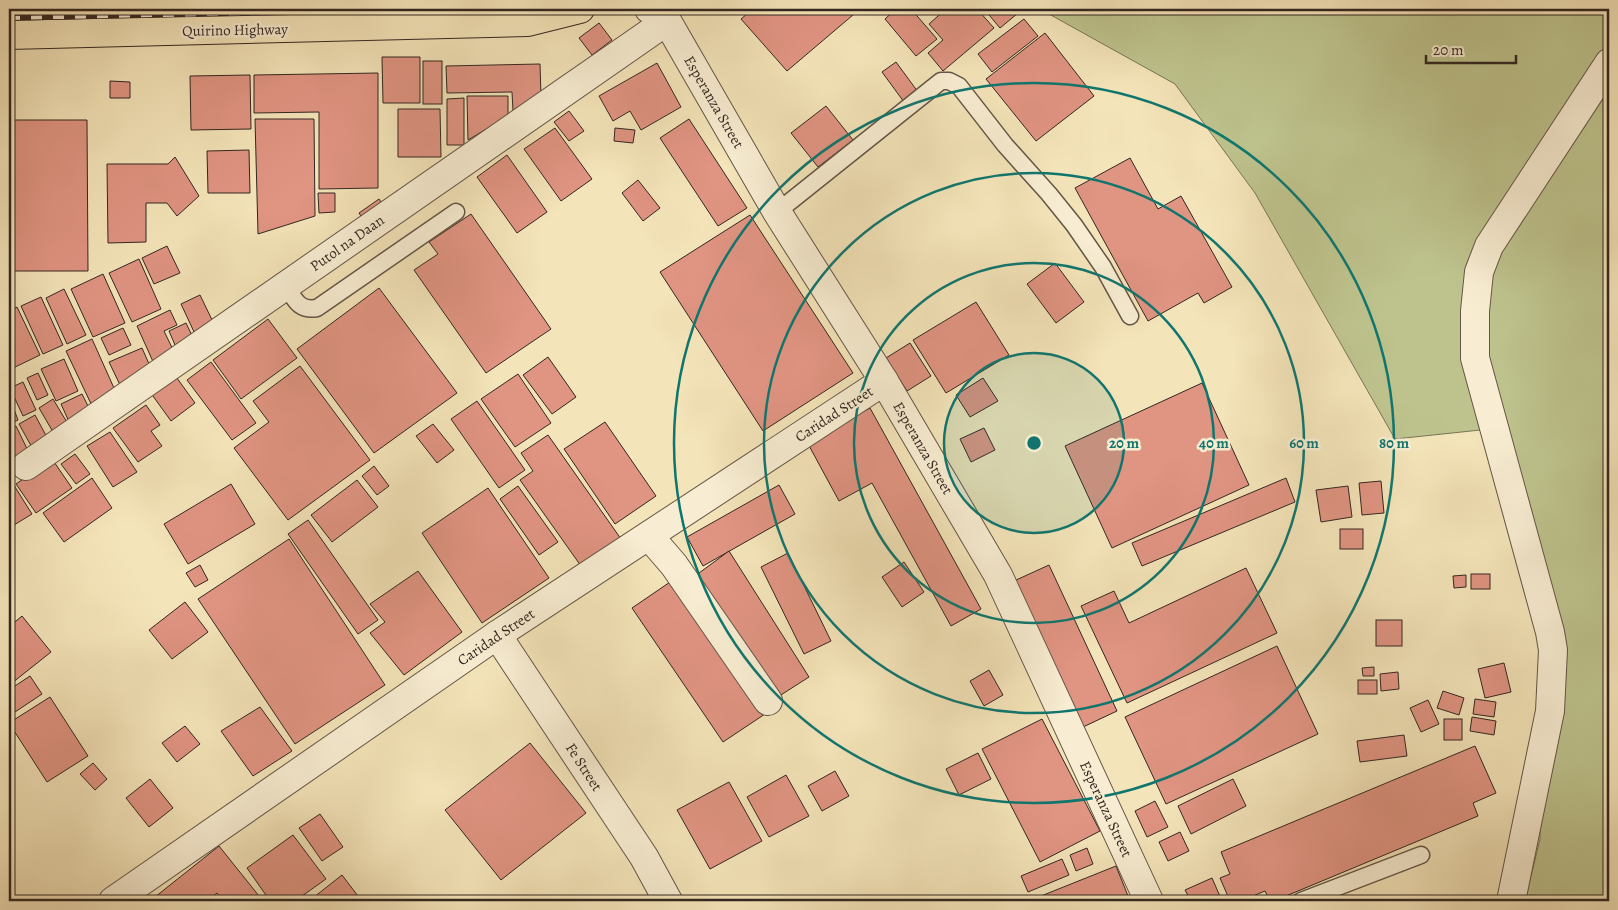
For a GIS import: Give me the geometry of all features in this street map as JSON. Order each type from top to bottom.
[{"type":"main road","name":"Quirino Highway","points":[[9,35],[528,22],[580,9]]},
{"type":"street","name":"Esperanza Street","points":[[661,13],[777,212],[884,381],[998,575],[1149,901]]},
{"type":"street","name":"Putol na Daan","points":[[26,466],[286,286],[661,13]]},
{"type":"street","points":[[1511,901],[1550,711],[1553,650],[1474,358],[1474,311],[1479,272],[1489,246],[1609,63]]},
{"type":"street","name":"Caridad Street","points":[[120,899],[497,635],[884,381]]},
{"type":"street","points":[[649,536],[674,565],[768,701]]},
{"type":"street","name":"Fe Street","points":[[497,635],[644,857],[668,901]]},
{"type":"lane","points":[[777,212],[941,81],[949,81],[959,86],[1005,145],[1074,225],[1103,267],[1130,316]]},
{"type":"lane","points":[[286,286],[300,306],[305,309],[317,308],[456,212]]},
{"type":"lane","points":[[1301,901],[1421,855]]},
{"type":"green space","points":[[1040,9],[1609,9],[1609,901],[1525,901],[1540,839],[1540,604],[1490,429],[1395,439],[1255,193],[1175,84]]},
{"type":"building","points":[[753,9],[860,9],[787,71],[741,19]]},
{"type":"building","points":[[896,9],[911,9],[937,39],[916,56],[885,19]]},
{"type":"building","points":[[946,9],[977,9],[994,28],[943,71],[928,53],[943,40],[929,24]]},
{"type":"building","points":[[984,9],[1023,9],[1000,28]]},
{"type":"building","points":[[1024,19],[1038,36],[992,72],[978,54]]},
{"type":"building","points":[[599,23],[612,40],[592,55],[579,38]]},
{"type":"building","points":[[1045,33],[1094,96],[1036,141],[986,79]]},
{"type":"building","points":[[382,57],[420,57],[420,103],[383,103]]},
{"type":"building","points":[[423,61],[442,61],[442,104],[423,104]]},
{"type":"building","points":[[896,62],[918,92],[904,102],[882,72]]},
{"type":"building","points":[[657,63],[681,107],[641,130],[630,111],[613,121],[599,96]]},
{"type":"building","points":[[540,64],[541,97],[513,111],[512,92],[447,93],[446,66]]},
{"type":"building","points":[[378,73],[378,188],[319,189],[319,112],[254,113],[254,75]]},
{"type":"building","points":[[250,75],[251,129],[191,130],[190,76]]},
{"type":"building","points":[[110,81],[130,82],[130,98],[110,98]]},
{"type":"building","points":[[467,96],[508,96],[508,116],[468,140]]},
{"type":"building","points":[[464,98],[464,145],[447,145],[447,99]]},
{"type":"building","points":[[826,106],[853,140],[818,167],[791,133]]},
{"type":"building","points":[[398,109],[440,109],[441,157],[398,157]]},
{"type":"building","points":[[569,111],[584,131],[569,141],[554,122]]},
{"type":"building","points":[[255,119],[314,119],[315,216],[258,234]]},
{"type":"building","points":[[689,119],[747,208],[718,226],[660,138]]},
{"type":"building","points":[[9,120],[87,120],[88,271],[9,271]]},
{"type":"building","points":[[555,128],[592,179],[561,201],[524,149]]},
{"type":"building","points":[[615,128],[635,130],[633,143],[614,141]]},
{"type":"building","points":[[249,150],[250,193],[208,193],[207,151]]},
{"type":"building","points":[[507,155],[547,212],[517,233],[477,177]]},
{"type":"building","points":[[175,157],[199,196],[177,216],[167,203],[146,203],[146,242],[108,243],[107,164],[168,164]]},
{"type":"building","points":[[1130,158],[1158,209],[1181,196],[1232,287],[1204,303],[1198,293],[1148,321],[1075,188]]},
{"type":"building","points":[[638,180],[660,208],[643,221],[622,193]]},
{"type":"building","points":[[318,193],[335,193],[335,212],[319,213]]},
{"type":"building","points":[[379,199],[387,211],[366,224],[359,213]]},
{"type":"building","points":[[471,214],[551,329],[486,373],[414,270],[438,254],[429,242]]},
{"type":"building","points":[[750,215],[853,373],[763,431],[660,272]]},
{"type":"building","points":[[167,246],[180,273],[154,284],[142,258]]},
{"type":"building","points":[[139,259],[161,309],[132,322],[109,273]]},
{"type":"building","points":[[1055,263],[1084,302],[1056,323],[1027,284]]},
{"type":"building","points":[[103,274],[125,323],[93,337],[71,289]]},
{"type":"building","points":[[379,288],[457,393],[374,453],[297,349]]},
{"type":"building","points":[[64,289],[86,335],[67,344],[46,298]]},
{"type":"building","points":[[200,295],[215,326],[195,334],[181,304]]},
{"type":"building","points":[[41,297],[63,345],[43,354],[21,306]]},
{"type":"building","points":[[976,302],[1009,355],[946,393],[913,340]]},
{"type":"building","points":[[17,307],[40,355],[9,370],[9,311]]},
{"type":"building","points":[[170,310],[177,325],[164,331],[176,356],[155,366],[137,326]]},
{"type":"building","points":[[268,319],[297,358],[241,399],[213,360]]},
{"type":"building","points":[[186,323],[196,344],[178,352],[169,331]]},
{"type":"building","points":[[123,328],[131,345],[109,355],[101,338]]},
{"type":"building","points":[[92,339],[118,397],[93,408],[66,351]]},
{"type":"building","points":[[910,343],[931,376],[907,391],[886,358]]},
{"type":"building","points":[[142,348],[153,373],[121,387],[109,362]]},
{"type":"building","points":[[548,357],[576,397],[552,414],[523,375]]},
{"type":"building","points":[[64,359],[78,391],[56,401],[41,369]]},
{"type":"building","points":[[211,362],[256,423],[232,440],[187,380]]},
{"type":"building","points":[[300,366],[370,460],[288,520],[234,448],[269,422],[253,401]]},
{"type":"building","points":[[38,373],[48,395],[37,400],[27,378]]},
{"type":"building","points":[[174,374],[195,403],[171,421],[150,392]]},
{"type":"building","points":[[518,374],[551,423],[515,447],[481,399]]},
{"type":"building","points":[[983,378],[998,401],[970,417],[956,395]]},
{"type":"building","points":[[23,382],[36,410],[23,416],[10,388]]},
{"type":"building","points":[[1202,383],[1249,485],[1112,548],[1065,446]]},
{"type":"building","points":[[82,394],[93,416],[71,426],[61,404]]},
{"type":"building","points":[[9,396],[18,420],[9,424]]},
{"type":"building","points":[[53,399],[71,429],[56,437],[39,408]]},
{"type":"building","points":[[477,401],[525,470],[499,488],[451,419]]},
{"type":"building","points":[[146,405],[160,425],[151,431],[162,446],[138,462],[113,428]]},
{"type":"building","points":[[870,408],[981,609],[951,626],[872,483],[839,501],[807,442]]},
{"type":"building","points":[[35,415],[50,443],[34,451],[19,424]]},
{"type":"building","points":[[605,422],[656,496],[615,524],[564,449]]},
{"type":"building","points":[[433,424],[454,450],[437,463],[416,436]]},
{"type":"building","points":[[16,426],[32,459],[9,469],[9,429]]},
{"type":"building","points":[[984,428],[995,450],[971,462],[960,439]]},
{"type":"building","points":[[110,432],[137,472],[113,487],[87,446]]},
{"type":"building","points":[[548,435],[621,539],[581,566],[520,480],[533,471],[521,453]]},
{"type":"building","points":[[75,454],[90,474],[76,484],[61,464]]},
{"type":"building","points":[[52,459],[72,488],[36,513],[16,484]]},
{"type":"building","points":[[374,466],[389,486],[377,495],[362,476]]},
{"type":"building","points":[[92,478],[112,508],[64,542],[43,513]]},
{"type":"building","points":[[1286,478],[1295,502],[1142,566],[1132,543]]},
{"type":"building","points":[[9,480],[32,514],[9,528]]},
{"type":"building","points":[[357,480],[378,507],[332,542],[311,515]]},
{"type":"building","points":[[1381,481],[1384,513],[1362,515],[1359,483]]},
{"type":"building","points":[[231,484],[255,524],[188,564],[164,524]]},
{"type":"building","points":[[779,485],[795,514],[703,566],[687,537]]},
{"type":"building","points":[[518,486],[558,542],[539,555],[500,499]]},
{"type":"building","points":[[1348,486],[1352,517],[1321,522],[1316,490]]},
{"type":"building","points":[[488,488],[549,578],[482,623],[422,533]]},
{"type":"building","points":[[308,520],[378,620],[358,634],[288,534]]},
{"type":"building","points":[[1340,529],[1363,529],[1363,549],[1340,549]]},
{"type":"building","points":[[289,539],[385,685],[295,744],[198,599]]},
{"type":"building","points":[[729,551],[809,677],[773,700],[695,576]]},
{"type":"building","points":[[788,553],[831,641],[804,654],[761,567]]},
{"type":"building","points":[[904,562],[924,592],[902,607],[882,577]]},
{"type":"building","points":[[200,565],[208,580],[195,587],[186,573]]},
{"type":"building","points":[[1049,565],[1117,711],[1083,727],[1014,581]]},
{"type":"building","points":[[1246,568],[1277,633],[1127,703],[1081,606],[1114,591],[1129,623]]},
{"type":"building","points":[[418,571],[462,632],[404,675],[370,633],[385,622],[370,604]]},
{"type":"building","points":[[1471,574],[1490,574],[1490,589],[1471,589]]},
{"type":"building","points":[[1466,575],[1466,587],[1454,588],[1453,576]]},
{"type":"building","points":[[676,578],[768,712],[723,742],[632,608]]},
{"type":"building","points":[[185,602],[208,632],[172,659],[149,630]]},
{"type":"building","points":[[22,616],[51,652],[12,683],[9,679],[9,627]]},
{"type":"building","points":[[1376,620],[1402,620],[1402,646],[1376,646]]},
{"type":"building","points":[[1277,646],[1318,734],[1166,804],[1125,717]]},
{"type":"building","points":[[1504,663],[1511,692],[1485,698],[1478,669]]},
{"type":"building","points":[[1374,667],[1374,676],[1363,676],[1362,668]]},
{"type":"building","points":[[989,670],[1003,695],[984,706],[970,681]]},
{"type":"building","points":[[1398,672],[1399,689],[1381,691],[1380,674]]},
{"type":"building","points":[[30,676],[42,694],[9,716],[9,684],[12,688]]},
{"type":"building","points":[[1358,680],[1377,680],[1377,694],[1358,694]]},
{"type":"building","points":[[1443,691],[1464,698],[1459,715],[1437,708]]},
{"type":"building","points":[[50,697],[88,756],[47,782],[9,723]]},
{"type":"building","points":[[1475,699],[1496,702],[1494,717],[1473,714]]},
{"type":"building","points":[[1428,700],[1439,724],[1421,732],[1410,708]]},
{"type":"building","points":[[260,707],[292,751],[253,776],[221,731]]},
{"type":"building","points":[[1472,717],[1496,721],[1494,735],[1470,731]]},
{"type":"building","points":[[1042,719],[1100,831],[1040,862],[982,749]]},
{"type":"building","points":[[1444,719],[1462,719],[1462,740],[1444,740]]},
{"type":"building","points":[[185,726],[200,744],[177,762],[162,743]]},
{"type":"building","points":[[1404,735],[1407,756],[1360,762],[1357,741]]},
{"type":"building","points":[[530,743],[586,813],[501,880],[445,810]]},
{"type":"building","points":[[1475,746],[1496,793],[1473,803],[1478,816],[1274,901],[1270,901],[1265,891],[1241,901],[1230,901],[1220,878],[1230,874],[1221,852]]},
{"type":"building","points":[[978,753],[991,779],[959,795],[946,769]]},
{"type":"building","points":[[93,763],[107,779],[95,790],[80,774]]},
{"type":"building","points":[[835,771],[849,796],[822,811],[808,786]]},
{"type":"building","points":[[786,775],[809,816],[769,837],[747,797]]},
{"type":"building","points":[[150,779],[173,808],[149,827],[126,798]]},
{"type":"building","points":[[1233,779],[1246,806],[1191,834],[1178,806]]},
{"type":"building","points":[[729,782],[762,841],[710,869],[677,810]]},
{"type":"building","points":[[1155,801],[1168,827],[1147,837],[1135,811]]},
{"type":"building","points":[[320,814],[343,847],[322,861],[299,828]]},
{"type":"building","points":[[1180,832],[1189,851],[1168,861],[1159,842]]},
{"type":"building","points":[[293,835],[326,879],[295,901],[270,901],[247,868]]},
{"type":"building","points":[[219,846],[259,896],[253,901],[223,901],[217,893],[207,901],[150,901]]},
{"type":"building","points":[[1087,848],[1093,864],[1076,871],[1070,855]]},
{"type":"building","points":[[1062,859],[1069,875],[1028,892],[1021,876]]},
{"type":"building","points":[[1116,866],[1130,901],[1037,901],[1036,898]]},
{"type":"building","points":[[342,875],[361,900],[309,901]]},
{"type":"building","points":[[1212,878],[1222,901],[1191,901],[1185,890]]},
{"type":"building","points":[[378,896],[383,901],[371,901]]},
{"type":"railway","points":[[9,18],[456,9]]}]
